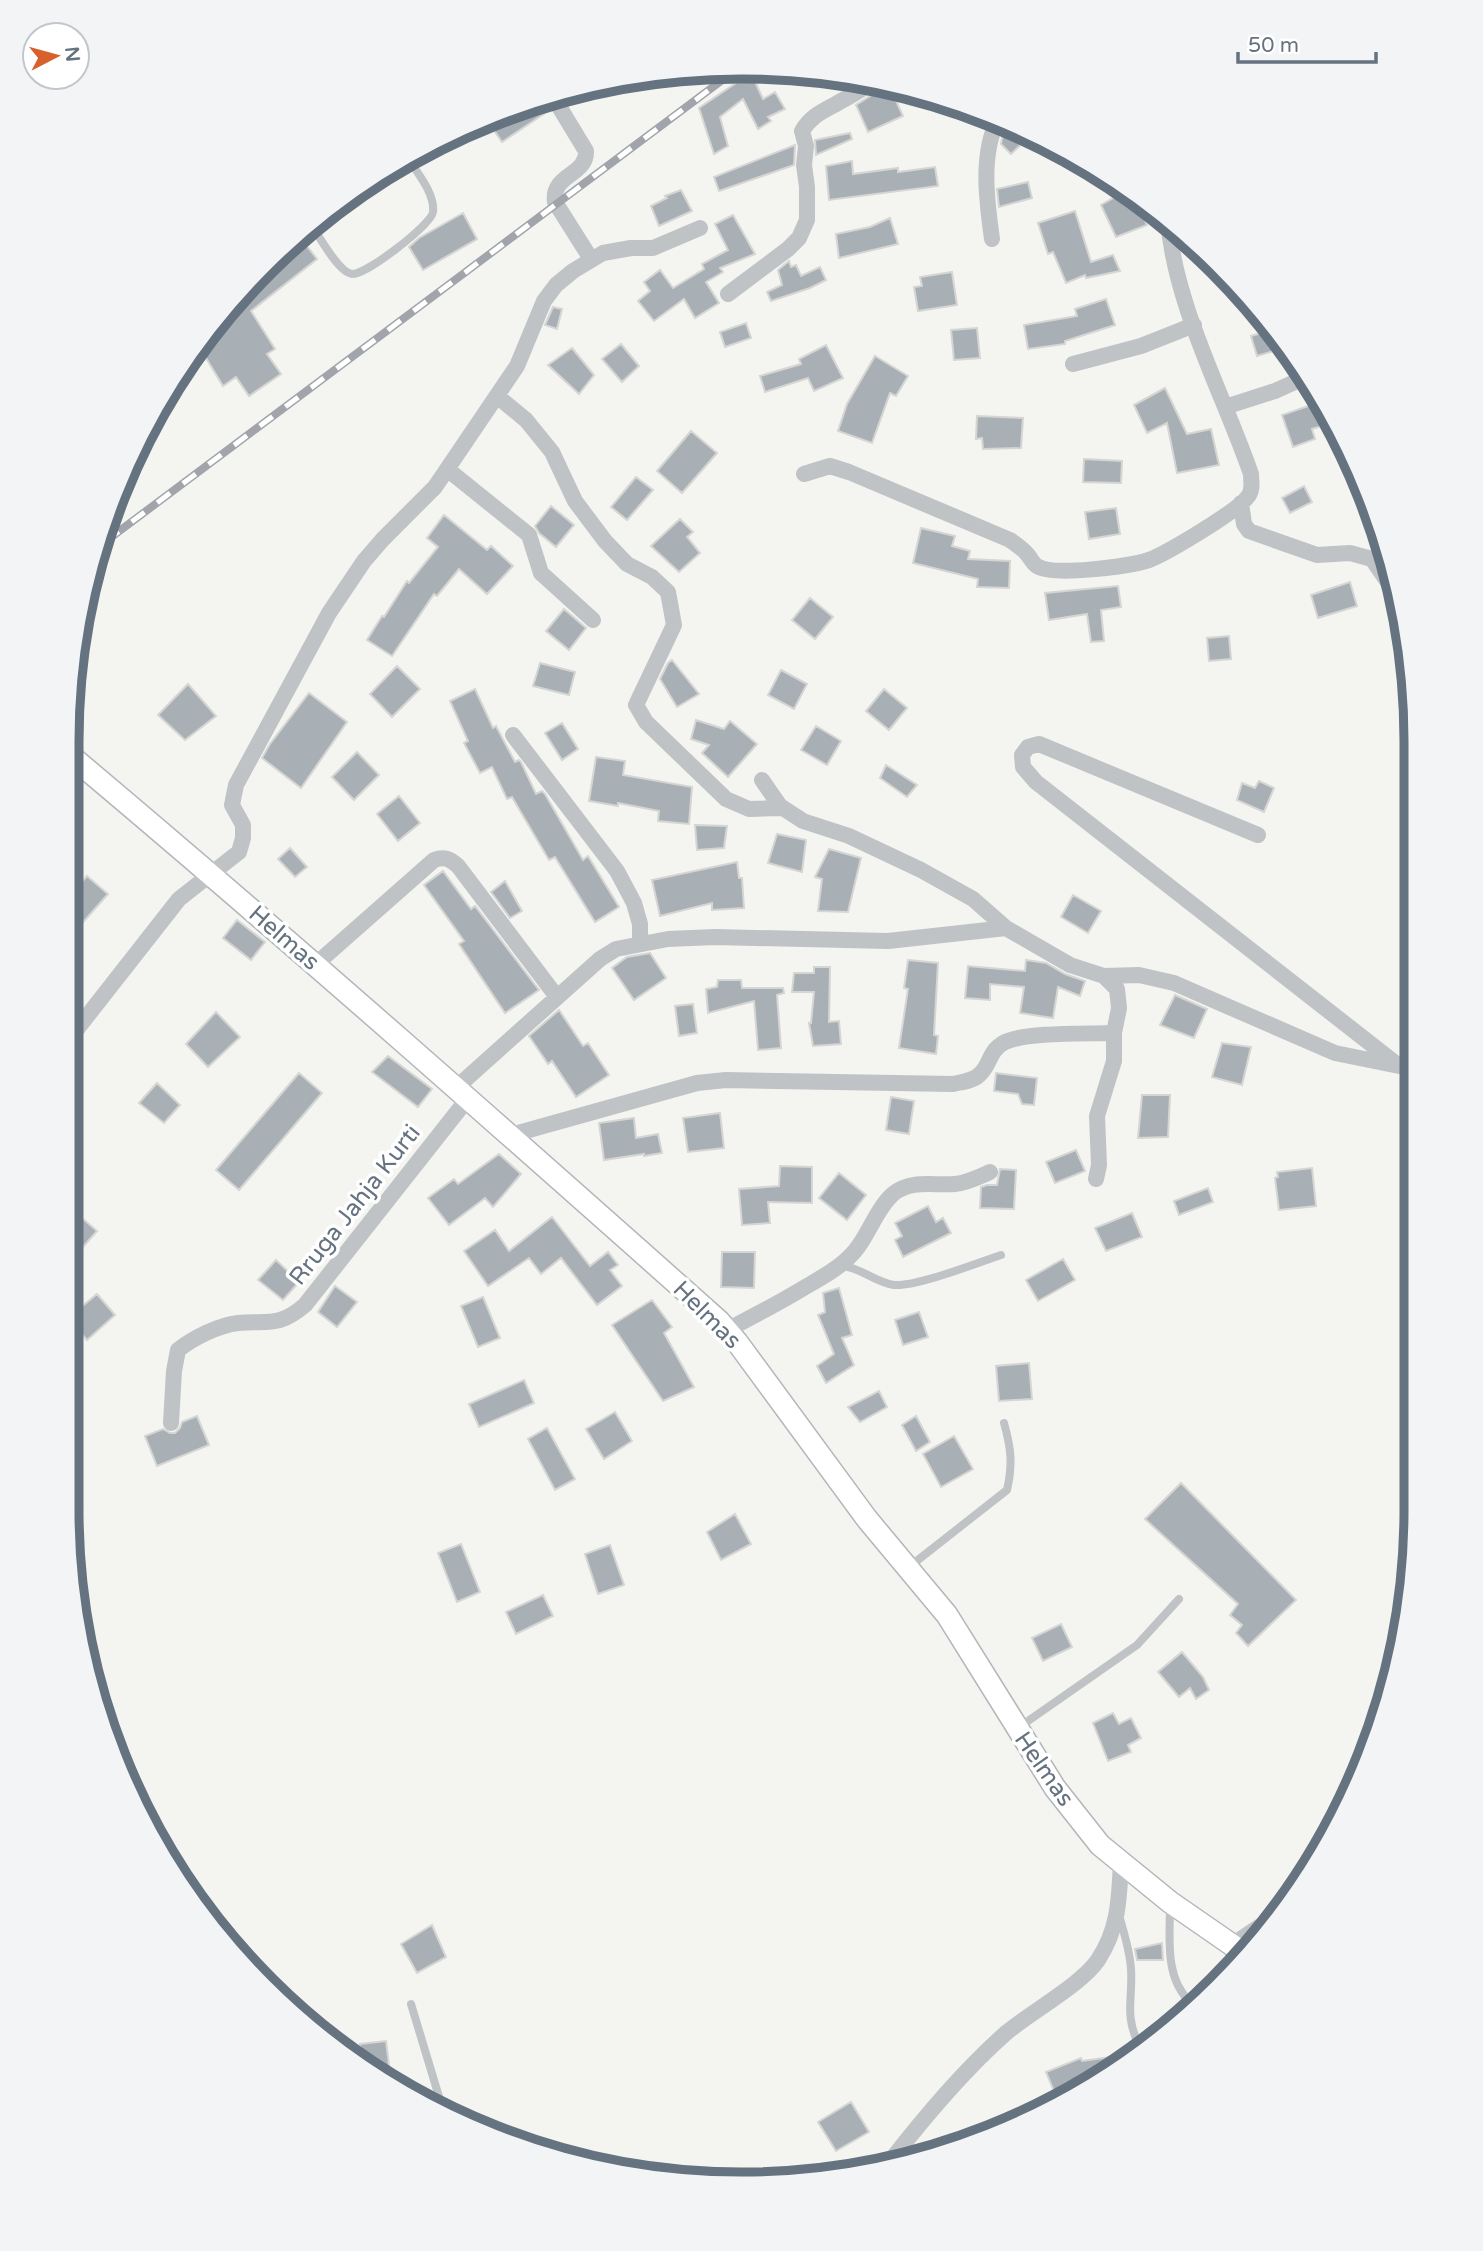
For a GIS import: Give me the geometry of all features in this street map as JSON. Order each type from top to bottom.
[{"type":"street","points":[[728,294],[799,238],[807,220],[804,165],[806,146],[802,131],[808,120],[861,89]]},
{"type":"street","points":[[558,105],[586,151],[586,159],[582,166],[556,186],[555,202],[591,259]]},
{"type":"street","points":[[992,239],[986,199],[989,150],[994,129]]},
{"type":"street","points":[[79,1027],[179,900],[239,852],[243,825],[232,805],[236,785],[323,622],[364,561],[422,502],[447,469],[517,366],[544,301],[556,285],[603,253],[653,248],[700,228]]},
{"type":"street","points":[[804,474],[830,466],[849,472],[1010,540],[1037,566],[1056,570],[1120,567],[1148,560],[1178,546],[1241,503],[1249,496],[1252,485],[1251,474],[1194,325],[1177,272],[1171,237]]},
{"type":"street","points":[[1073,365],[1142,346],[1194,325]]},
{"type":"street","points":[[1224,407],[1298,381]]},
{"type":"street","points":[[497,396],[526,420],[552,452],[575,501],[605,541],[627,564],[652,576],[668,592],[674,625],[636,705],[646,722],[726,799],[749,809],[783,808]]},
{"type":"street","points":[[447,469],[529,535],[541,573],[593,620]]},
{"type":"street","points":[[1241,503],[1244,524],[1249,531],[1317,555],[1350,553],[1372,559],[1383,575]]},
{"type":"street","points":[[513,735],[617,872],[634,903],[640,924],[640,943]]},
{"type":"street","points":[[1258,835],[1039,744],[1028,747],[1022,755],[1023,767],[1036,782],[1404,1063]]},
{"type":"street","name":"Helmas","points":[[79,763],[463,1092],[727,1330],[867,1519],[947,1615],[1055,1788],[1100,1844],[1170,1902],[1238,1948]]},
{"type":"street","points":[[762,780],[783,808],[803,821],[849,835],[973,898],[1006,928],[1070,965],[1104,976],[1139,975],[1174,983],[1335,1053],[1404,1065]]},
{"type":"street","points":[[315,965],[434,860],[441,857],[450,859],[458,866],[556,997]]},
{"type":"street","points":[[463,1092],[556,997],[600,959],[616,949],[668,939],[715,937],[888,941],[1006,928]]},
{"type":"street","points":[[1096,1179],[1099,1164],[1097,1116],[1114,1061],[1114,1033],[1119,1008],[1117,989],[1104,976]]},
{"type":"street","points":[[511,1135],[697,1083],[726,1080],[953,1084],[966,1082],[979,1075],[992,1052],[1003,1043],[1019,1037],[1114,1033]]},
{"type":"street","name":"Rruga Jahja Kurti","points":[[171,1423],[178,1350],[193,1338],[236,1323],[275,1323],[293,1316],[305,1305],[463,1092]]},
{"type":"street","points":[[727,1330],[840,1266],[855,1251],[894,1194],[909,1186],[930,1182],[953,1184],[990,1172]]},
{"type":"street","points":[[895,2154],[987,2051],[1097,1962],[1110,1940],[1119,1913],[1121,1862]]},
{"type":"lane","points":[[317,233],[341,269],[353,274],[364,271],[431,219],[433,209],[429,193],[413,166]]},
{"type":"lane","points":[[840,1266],[853,1267],[877,1281],[897,1285],[942,1275],[1000,1255]]},
{"type":"lane","points":[[908,1568],[1007,1489],[1012,1470],[1010,1444],[1004,1423]]},
{"type":"lane","points":[[1017,1729],[1137,1645],[1179,1599]]},
{"type":"lane","points":[[1170,1902],[1173,1976],[1180,1992],[1187,1999]]},
{"type":"lane","points":[[1119,1913],[1127,1942],[1131,1971],[1129,2005],[1132,2030],[1137,2041]]},
{"type":"lane","points":[[411,2004],[440,2099]]},
{"type":"building","points":[[742,79],[754,79],[763,99],[775,92],[785,109],[768,117],[771,121],[758,129],[743,99],[720,117],[728,146],[714,154],[699,108]]},
{"type":"building","points":[[876,92],[894,96],[903,116],[868,132],[856,105]]},
{"type":"building","points":[[546,108],[548,111],[502,142],[492,127]]},
{"type":"building","points":[[850,133],[852,139],[816,155],[815,140]]},
{"type":"building","points":[[1003,134],[1024,142],[1011,154],[1001,144]]},
{"type":"building","points":[[795,145],[794,165],[719,191],[714,177]]},
{"type":"building","points":[[852,161],[853,174],[898,168],[898,172],[935,167],[938,186],[829,200],[826,166]]},
{"type":"building","points":[[1028,182],[1032,198],[999,207],[997,189]]},
{"type":"building","points":[[681,190],[692,211],[659,226],[651,206],[667,198],[665,196]]},
{"type":"building","points":[[1118,196],[1142,214],[1147,225],[1116,237],[1101,205]]},
{"type":"building","points":[[1075,211],[1091,262],[1113,255],[1120,271],[1086,278],[1085,275],[1066,283],[1053,252],[1048,254],[1038,223]]},
{"type":"building","points":[[463,213],[477,239],[423,270],[409,247],[419,238]]},
{"type":"building","points":[[733,215],[755,254],[720,268],[723,272],[706,282],[719,303],[695,318],[684,299],[654,321],[638,301],[650,291],[644,282],[660,270],[673,288],[704,269],[702,264],[728,250],[715,224]]},
{"type":"building","points":[[890,218],[898,244],[839,258],[836,234],[870,227]]},
{"type":"building","points":[[305,243],[317,259],[251,311],[275,349],[267,354],[281,374],[249,396],[236,377],[223,386],[204,354],[243,305]]},
{"type":"building","points":[[789,261],[791,267],[796,265],[801,276],[820,267],[826,280],[771,301],[767,292],[782,285],[778,270]]},
{"type":"building","points":[[952,272],[957,305],[918,311],[914,287],[922,286],[920,277]]},
{"type":"building","points":[[1106,299],[1115,325],[1065,341],[1065,344],[1028,349],[1024,325],[1077,316],[1075,309]]},
{"type":"building","points":[[553,307],[562,309],[557,329],[545,325]]},
{"type":"building","points":[[746,323],[751,338],[725,347],[720,332]]},
{"type":"building","points":[[977,328],[980,358],[954,360],[951,330]]},
{"type":"building","points":[[1263,333],[1276,350],[1257,356],[1251,336]]},
{"type":"building","points":[[621,344],[639,366],[622,382],[602,359]]},
{"type":"building","points":[[826,345],[843,378],[814,391],[808,378],[765,392],[760,376],[801,364],[799,359]]},
{"type":"building","points":[[572,348],[594,375],[579,394],[548,365]]},
{"type":"building","points":[[875,356],[908,376],[896,396],[890,393],[872,443],[838,431],[847,404]]},
{"type":"building","points":[[1165,388],[1187,434],[1211,429],[1219,465],[1177,473],[1167,423],[1147,433],[1134,405]]},
{"type":"building","points":[[1312,405],[1322,426],[1312,429],[1315,439],[1293,447],[1282,415]]},
{"type":"building","points":[[977,416],[1023,418],[1021,448],[983,449],[982,438],[976,439]]},
{"type":"building","points":[[691,431],[717,453],[682,493],[657,471]]},
{"type":"building","points":[[1084,459],[1122,461],[1121,483],[1083,482]]},
{"type":"building","points":[[636,477],[653,490],[627,520],[611,507]]},
{"type":"building","points":[[1304,486],[1312,502],[1290,513],[1282,498]]},
{"type":"building","points":[[551,506],[574,525],[556,547],[539,533],[535,526]]},
{"type":"building","points":[[1116,508],[1120,534],[1089,539],[1085,512]]},
{"type":"building","points":[[444,515],[487,550],[491,546],[513,566],[487,594],[459,569],[437,596],[434,594],[392,656],[367,640],[407,581],[409,583],[438,547],[427,538]]},
{"type":"building","points":[[680,519],[693,532],[687,537],[700,553],[679,572],[651,546]]},
{"type":"building","points":[[921,528],[955,536],[952,546],[970,551],[968,559],[1010,561],[1009,588],[977,587],[978,579],[913,563]]},
{"type":"building","points":[[1350,582],[1357,606],[1318,618],[1311,595]]},
{"type":"building","points":[[1118,586],[1121,607],[1101,610],[1104,641],[1091,642],[1087,614],[1049,620],[1045,593]]},
{"type":"building","points":[[810,598],[833,617],[815,639],[792,620]]},
{"type":"building","points":[[564,609],[586,628],[569,650],[546,631]]},
{"type":"building","points":[[1229,636],[1231,659],[1209,661],[1207,638]]},
{"type":"building","points":[[672,660],[699,694],[677,707],[660,679]]},
{"type":"building","points":[[540,663],[575,672],[569,695],[533,686]]},
{"type":"building","points":[[397,666],[420,689],[392,717],[370,694]]},
{"type":"building","points":[[781,670],[807,684],[794,709],[768,695]]},
{"type":"building","points":[[188,684],[216,716],[185,740],[158,715]]},
{"type":"building","points":[[475,689],[493,728],[496,726],[515,762],[521,762],[536,794],[542,791],[545,794],[583,860],[588,856],[619,907],[595,922],[555,857],[549,860],[512,797],[507,799],[492,767],[480,773],[464,743],[468,741],[450,701]]},
{"type":"building","points":[[884,689],[907,708],[889,730],[866,711]]},
{"type":"building","points":[[309,693],[347,722],[301,788],[262,758]]},
{"type":"building","points":[[696,720],[724,729],[730,721],[757,744],[728,777],[702,753],[709,745],[691,739]]},
{"type":"building","points":[[562,723],[578,749],[562,760],[545,733]]},
{"type":"building","points":[[816,726],[841,741],[827,765],[801,750]]},
{"type":"building","points":[[357,752],[379,775],[354,800],[332,777]]},
{"type":"building","points":[[596,757],[625,761],[623,775],[692,787],[689,824],[658,821],[659,811],[618,803],[618,806],[589,801]]},
{"type":"building","points":[[886,765],[917,785],[907,797],[880,778]]},
{"type":"building","points":[[1259,781],[1274,788],[1264,812],[1237,800],[1242,783],[1255,788]]},
{"type":"building","points":[[399,796],[420,823],[398,841],[377,814]]},
{"type":"building","points":[[695,825],[727,826],[724,848],[697,850]]},
{"type":"building","points":[[777,834],[806,840],[802,872],[768,863]]},
{"type":"building","points":[[290,848],[307,867],[295,877],[278,859]]},
{"type":"building","points":[[829,849],[861,858],[848,912],[818,911],[822,879],[815,877]]},
{"type":"building","points":[[737,862],[739,878],[742,878],[744,908],[712,910],[712,903],[660,916],[652,880]]},
{"type":"building","points":[[443,871],[471,909],[475,906],[539,990],[505,1013],[459,944],[464,941],[424,885]]},
{"type":"building","points":[[87,876],[108,894],[79,927],[79,886]]},
{"type":"building","points":[[505,881],[522,911],[510,918],[491,892]]},
{"type":"building","points":[[1073,895],[1101,911],[1088,933],[1061,917]]},
{"type":"building","points":[[237,920],[265,942],[251,960],[223,938]]},
{"type":"building","points":[[650,953],[666,978],[634,1000],[612,968],[627,957]]},
{"type":"building","points":[[908,960],[938,963],[934,1035],[938,1036],[936,1054],[899,1048],[908,989],[904,988]]},
{"type":"building","points":[[1026,960],[1046,963],[1085,981],[1080,996],[1058,987],[1053,1018],[1020,1013],[1024,987],[990,984],[990,1000],[965,998],[968,966],[1025,971]]},
{"type":"building","points":[[814,967],[830,967],[829,1022],[839,1021],[841,1044],[813,1046],[809,1023],[814,992],[792,992],[794,973],[814,973]]},
{"type":"building","points":[[718,980],[741,980],[742,988],[783,988],[784,993],[777,995],[781,1048],[758,1050],[754,1001],[708,1013],[706,989],[717,987]]},
{"type":"building","points":[[1175,995],[1207,1009],[1194,1038],[1160,1025]]},
{"type":"building","points":[[693,1004],[697,1033],[679,1036],[675,1006]]},
{"type":"building","points":[[559,1010],[583,1046],[588,1043],[609,1075],[576,1097],[552,1061],[548,1064],[529,1036]]},
{"type":"building","points":[[216,1012],[240,1037],[208,1067],[186,1044]]},
{"type":"building","points":[[1222,1043],[1251,1047],[1242,1085],[1212,1077]]},
{"type":"building","points":[[388,1056],[432,1089],[418,1107],[372,1072]]},
{"type":"building","points":[[299,1073],[322,1093],[239,1190],[216,1170]]},
{"type":"building","points":[[996,1073],[1037,1078],[1034,1105],[1022,1104],[1018,1094],[994,1091]]},
{"type":"building","points":[[157,1083],[180,1105],[164,1123],[139,1103]]},
{"type":"building","points":[[1142,1095],[1170,1095],[1168,1137],[1138,1138]]},
{"type":"building","points":[[891,1097],[914,1101],[909,1134],[886,1130]]},
{"type":"building","points":[[720,1113],[724,1148],[688,1152],[683,1118]]},
{"type":"building","points":[[634,1118],[636,1138],[658,1134],[662,1153],[604,1160],[599,1123]]},
{"type":"building","points":[[1076,1150],[1085,1171],[1055,1183],[1046,1162]]},
{"type":"building","points":[[499,1154],[521,1174],[493,1207],[485,1198],[449,1225],[428,1198],[454,1179],[458,1184]]},
{"type":"building","points":[[780,1166],[812,1167],[812,1203],[768,1202],[770,1223],[742,1225],[739,1189],[779,1186]]},
{"type":"building","points":[[1312,1168],[1316,1206],[1279,1210],[1275,1178],[1278,1177],[1277,1172]]},
{"type":"building","points":[[1000,1169],[1016,1170],[1014,1209],[980,1208],[981,1187],[997,1185]]},
{"type":"building","points":[[839,1173],[866,1195],[847,1220],[819,1198]]},
{"type":"building","points":[[1208,1188],[1213,1202],[1179,1215],[1174,1201]]},
{"type":"building","points":[[928,1206],[936,1222],[943,1218],[951,1233],[903,1257],[895,1240],[902,1236],[895,1223]]},
{"type":"building","points":[[1132,1213],[1142,1237],[1106,1251],[1095,1228]]},
{"type":"building","points":[[79,1215],[97,1231],[79,1251]]},
{"type":"building","points":[[552,1217],[590,1266],[608,1252],[618,1265],[610,1270],[622,1286],[597,1305],[561,1258],[541,1274],[529,1258],[488,1286],[464,1251],[495,1230],[509,1251]]},
{"type":"building","points":[[722,1252],[755,1252],[754,1288],[721,1287]]},
{"type":"building","points":[[1063,1259],[1075,1280],[1038,1301],[1026,1280]]},
{"type":"building","points":[[276,1260],[299,1282],[283,1300],[258,1280]]},
{"type":"building","points":[[335,1286],[357,1302],[337,1327],[318,1312]]},
{"type":"building","points":[[839,1288],[852,1335],[842,1338],[854,1365],[826,1383],[817,1366],[834,1354],[818,1315],[825,1312],[823,1293]]},
{"type":"building","points":[[97,1294],[115,1315],[87,1340],[79,1331],[79,1309]]},
{"type":"building","points":[[483,1297],[500,1338],[478,1347],[461,1306]]},
{"type":"building","points":[[652,1300],[672,1327],[664,1333],[694,1387],[663,1401],[612,1325]]},
{"type":"building","points":[[919,1312],[928,1337],[903,1345],[895,1320]]},
{"type":"building","points":[[1029,1363],[1032,1399],[999,1401],[996,1366]]},
{"type":"building","points":[[524,1380],[534,1403],[479,1427],[469,1404]]},
{"type":"building","points":[[879,1391],[887,1407],[860,1422],[848,1407]]},
{"type":"building","points":[[615,1412],[632,1441],[604,1459],[586,1429]]},
{"type":"building","points":[[197,1416],[209,1445],[157,1466],[145,1436],[163,1429],[175,1433],[182,1422]]},
{"type":"building","points":[[916,1416],[930,1442],[916,1451],[902,1425]]},
{"type":"building","points":[[547,1428],[575,1479],[555,1490],[528,1439]]},
{"type":"building","points":[[954,1436],[973,1469],[941,1487],[923,1454]]},
{"type":"building","points":[[1181,1483],[1296,1600],[1248,1646],[1236,1633],[1242,1625],[1230,1615],[1238,1604],[1145,1519]]},
{"type":"building","points":[[735,1514],[751,1544],[721,1560],[707,1532]]},
{"type":"building","points":[[461,1544],[480,1592],[457,1602],[438,1553]]},
{"type":"building","points":[[610,1545],[624,1585],[598,1594],[585,1554]]},
{"type":"building","points":[[543,1595],[553,1616],[516,1634],[506,1612]]},
{"type":"building","points":[[1061,1624],[1072,1647],[1043,1661],[1032,1638]]},
{"type":"building","points":[[1182,1652],[1203,1677],[1209,1690],[1196,1699],[1190,1688],[1179,1697],[1158,1672]]},
{"type":"building","points":[[1113,1713],[1119,1724],[1131,1718],[1141,1738],[1128,1745],[1131,1752],[1108,1761],[1093,1723]]},
{"type":"building","points":[[432,1925],[446,1957],[417,1973],[401,1944]]},
{"type":"building","points":[[1162,1943],[1163,1960],[1137,1960],[1135,1949]]},
{"type":"building","points":[[386,2041],[390,2071],[361,2052],[360,2044]]},
{"type":"building","points":[[1116,2056],[1055,2093],[1046,2072],[1081,2058],[1082,2061]]},
{"type":"building","points":[[851,2102],[869,2132],[836,2151],[818,2122]]},
{"type":"railway","points":[[111,537],[723,79]]}]
